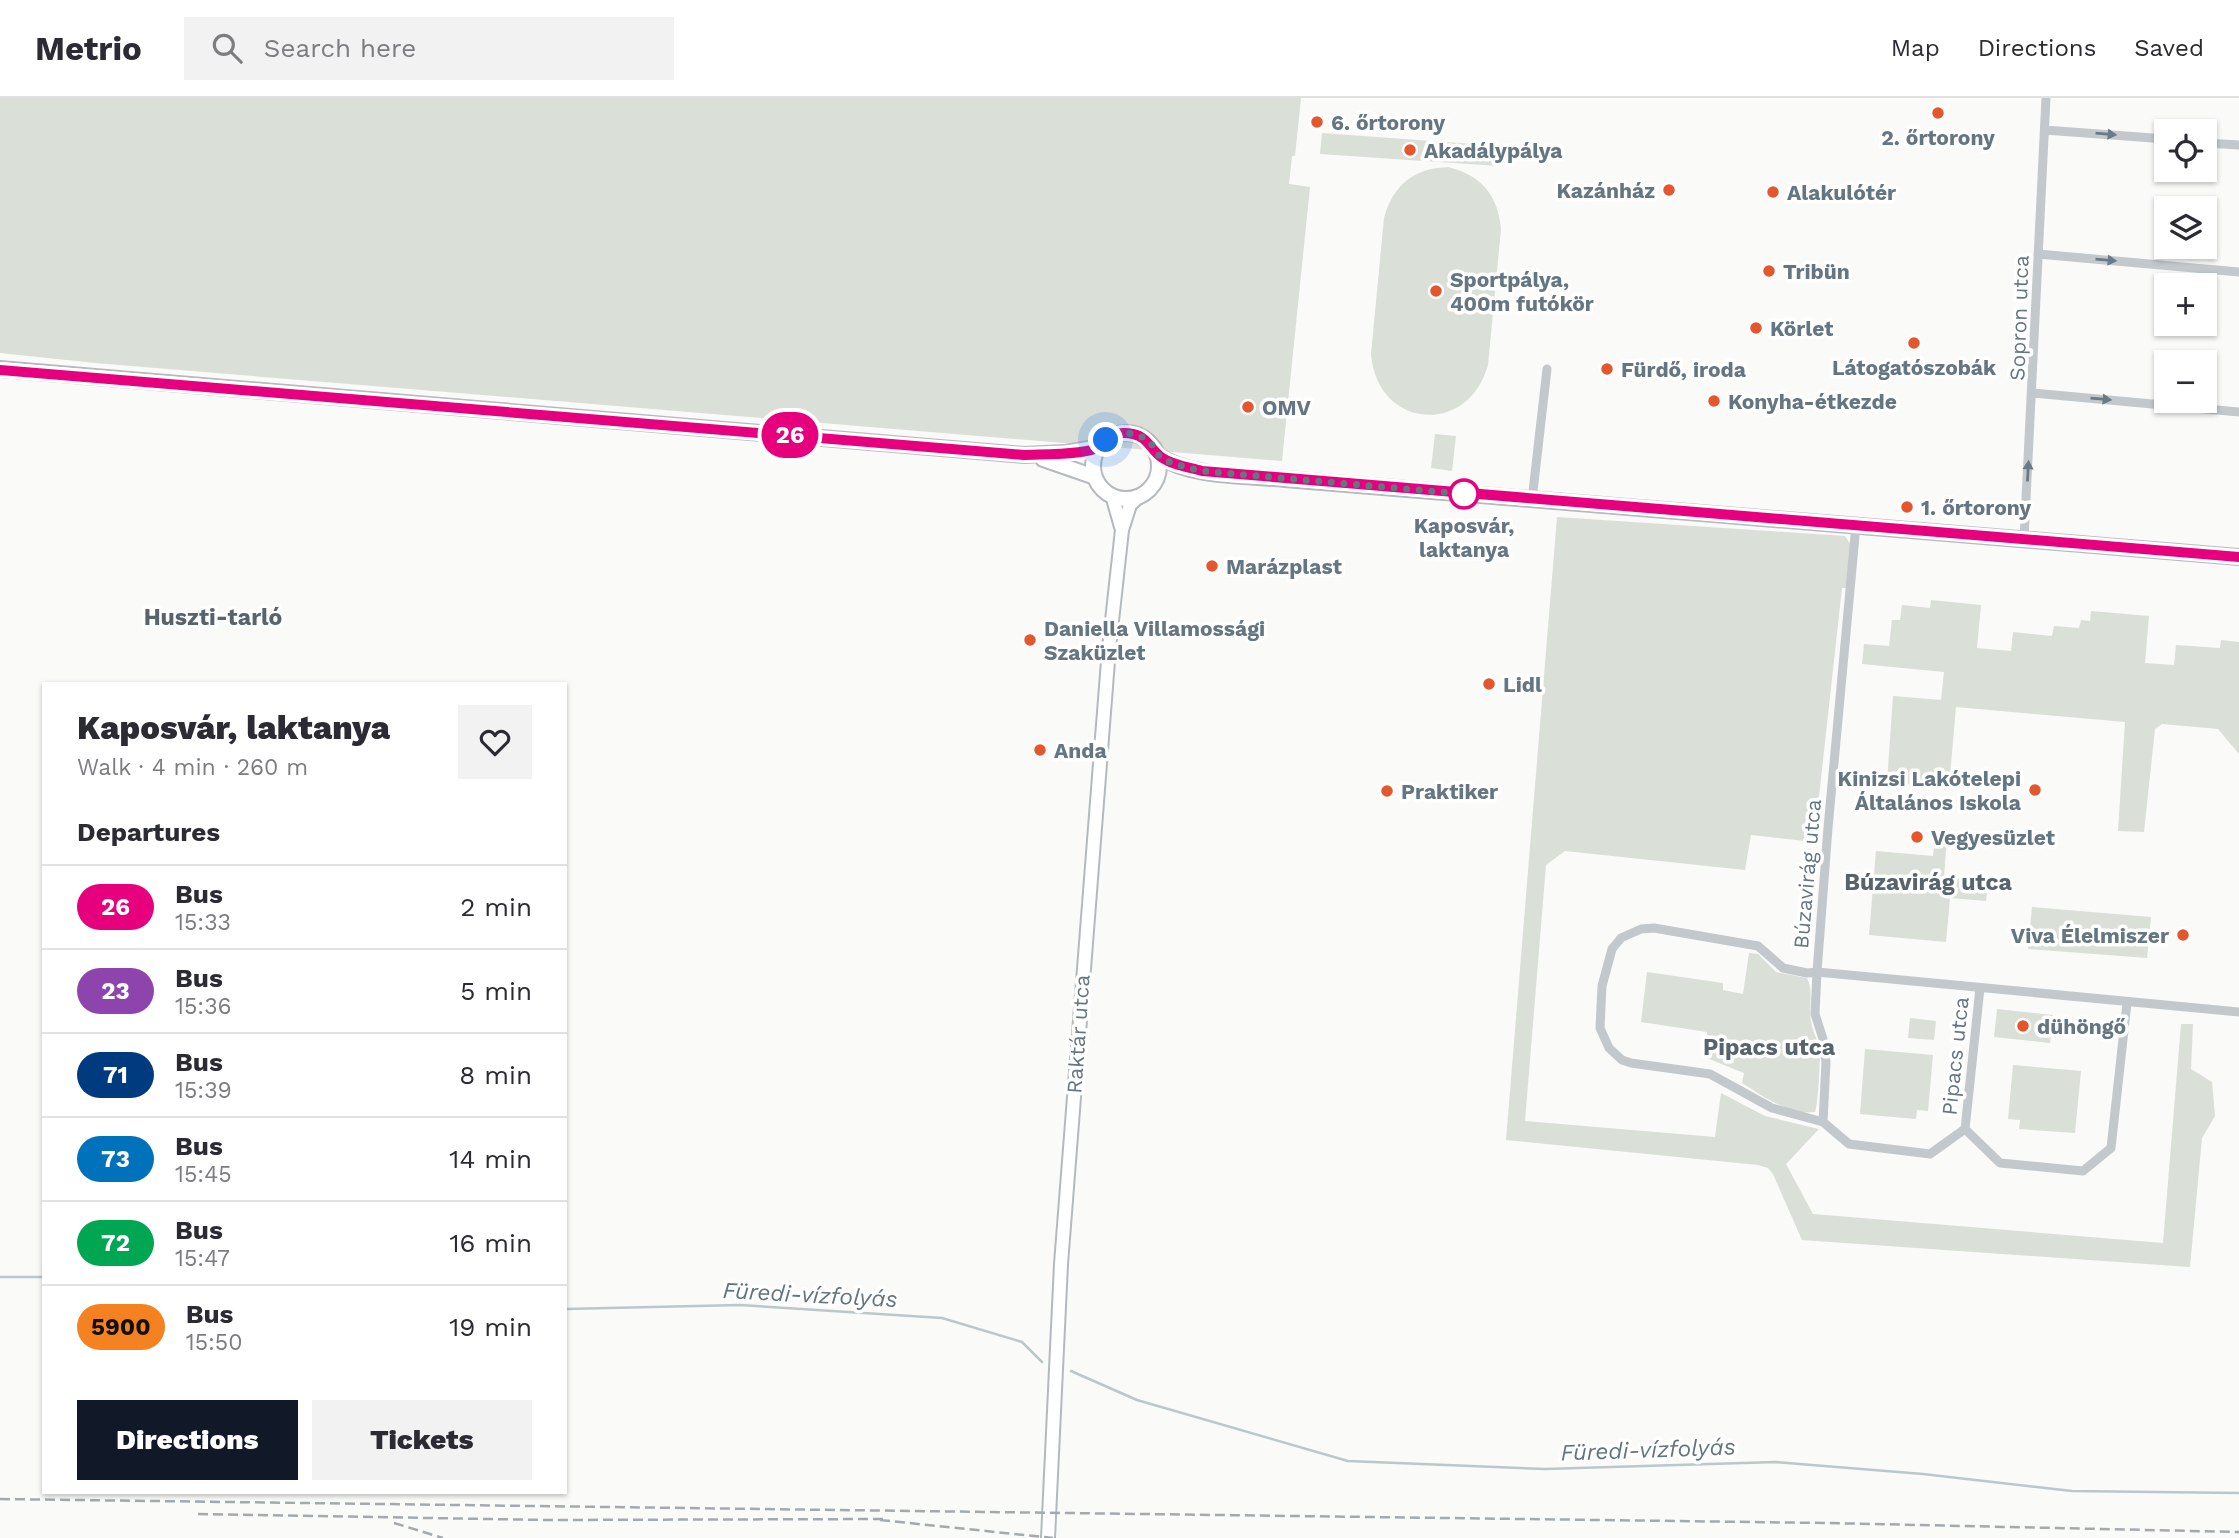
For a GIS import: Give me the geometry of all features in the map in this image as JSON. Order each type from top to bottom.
[{"type":"main road","points":[[0,369],[1024,455],[1065,453],[1099,447],[1115,435],[1135,434],[1150,443],[1157,455],[1159,468],[1149,490],[1139,496],[1122,498],[1112,495],[1100,485],[1095,477],[1094,461],[1099,447]]},
{"type":"main road","points":[[1024,455],[1059,463],[1095,477]]},
{"type":"main road","points":[[1157,455],[1176,464],[1202,471],[2239,556]]},
{"type":"main road","points":[[1155,481],[1168,474],[1202,471]]},
{"type":"street","name":"Sopron utca","points":[[2024,539],[2046,98]]},
{"type":"street","points":[[2045,130],[2154,138]]},
{"type":"street","points":[[2217,144],[2239,145]]},
{"type":"street","points":[[2038,254],[2239,272]]},
{"type":"street","points":[[1532,500],[1546,369]]},
{"type":"street","points":[[2033,393],[2239,411]]},
{"type":"street","name":"Raktár utca","points":[[1112,495],[1122,530]]},
{"type":"street","name":"Raktár utca","points":[[1048,1538],[1061,1264],[1109,648],[1122,530],[1130,505],[1139,496]]},
{"type":"street","name":"Búzavirág utca","points":[[1857,525],[1817,972],[2239,1012]]},
{"type":"street","name":"Pipacs utca","points":[[1817,972],[1783,968],[1758,946],[1654,928],[1642,929],[1621,938],[1612,949],[1605,969],[1599,1021],[1609,1048],[1622,1060],[1710,1074],[1772,1108],[1823,1122],[1849,1144],[1930,1154],[1965,1129],[1980,988]]},
{"type":"street","points":[[1817,972],[1815,1014],[1823,1039],[1826,1062],[1823,1122]]},
{"type":"street","name":"Pipacs utca","points":[[1965,1129],[2000,1163],[2083,1171],[2111,1148],[2127,1003]]},
{"type":"shaded area","points":[[0,98],[1301,98],[1289,184],[1310,187],[1282,461],[0,353]]},
{"type":"shaded area","name":"Akadálypálya","points":[[1322,133],[1500,146],[1498,166],[1320,154]]},
{"type":"shaded area","name":"Sportpálya, 400m futókör","points":[[1448,167],[1470,175],[1486,188],[1499,217],[1501,229],[1488,365],[1477,388],[1462,404],[1444,413],[1424,415],[1405,409],[1389,397],[1377,379],[1371,354],[1384,218],[1393,196],[1407,180],[1425,171]]},
{"type":"shaded area","points":[[1435,434],[1456,436],[1452,471],[1431,468]]},
{"type":"shaded area","points":[[1557,517],[1845,536],[1851,545],[1847,588],[1842,588],[1814,842],[1751,835],[1745,870],[1565,851],[1546,865],[1525,1121],[1715,1137],[1721,1093],[1765,1116],[1819,1129],[1786,1164],[1813,1214],[2163,1243],[2181,1024],[2193,1024],[2191,1069],[2212,1082],[2215,1116],[2202,1138],[2190,1267],[1802,1240],[1768,1168],[1506,1140]]},
{"type":"shaded area","points":[[1931,600],[1981,605],[1977,648],[2011,651],[2013,632],[2052,636],[2054,626],[2079,628],[2081,620],[2090,621],[2091,611],[2149,616],[2145,663],[2174,665],[2176,645],[2220,648],[2221,640],[2239,642],[2239,754],[2218,729],[2162,724],[2155,729],[2144,832],[2118,831],[2125,722],[1956,707],[1949,787],[1887,783],[1893,696],[1941,700],[1944,672],[1862,664],[1864,644],[1889,646],[1892,620],[1900,620],[1902,605],[1930,608]]},
{"type":"shaded area","points":[[1935,836],[1947,837],[1944,877],[1988,881],[1986,901],[1950,898],[1946,942],[1869,935],[1876,851],[1933,856]]},
{"type":"shaded area","points":[[2032,907],[2151,917],[2147,958],[2028,949]]},
{"type":"shaded area","points":[[1749,953],[1758,954],[1776,972],[1807,978],[1810,988],[1810,1016],[1820,1052],[1815,1112],[1796,1111],[1776,1104],[1742,1083],[1744,1073],[1704,1057],[1707,1032],[1641,1022],[1647,972],[1723,983],[1723,990],[1743,994]]},
{"type":"shaded area","name":"dühöngő","points":[[1997,1009],[2053,1015],[2050,1043],[1994,1037]]},
{"type":"shaded area","points":[[1910,1018],[1936,1021],[1934,1040],[1908,1038]]},
{"type":"shaded area","points":[[1865,1049],[1933,1055],[1928,1111],[1917,1110],[1916,1119],[1860,1114]]},
{"type":"shaded area","points":[[2013,1065],[2081,1071],[2075,1133],[2019,1129],[2020,1120],[2008,1119]]},
{"type":"waterway","name":"Füredi-vízfolyás","points":[[0,1277],[42,1277]]},
{"type":"waterway","name":"Füredi-vízfolyás","points":[[567,1309],[740,1305],[942,1318],[1022,1342],[1042,1362]]},
{"type":"waterway","name":"Füredi-vízfolyás","points":[[1071,1371],[1137,1400],[1348,1461],[1545,1469],[1776,1462],[1923,1474],[2072,1491],[2239,1493]]},
{"type":"railway","points":[[0,1499],[1827,1523],[2239,1532]]},
{"type":"railway","points":[[198,1514],[546,1520],[883,1519]]},
{"type":"railway","points":[[880,1520],[1053,1538]]},
{"type":"railway","points":[[394,1523],[443,1538]]},
{"type":"bus line","name":"26","points":[[0,370],[1024,455],[1065,453],[1099,447],[1110,437],[1125,433],[1145,439],[1153,446],[1157,455],[1165,460],[1202,471],[2239,557]]},
{"type":"place","name":"2. őrtorony","points":[[1938,113]]},
{"type":"place","name":"6. őrtorony","points":[[1317,122]]},
{"type":"place","name":"Akadálypálya","points":[[1410,150]]},
{"type":"place","name":"Kazánház","points":[[1669,190]]},
{"type":"place","name":"Alakulótér","points":[[1773,192]]},
{"type":"place","name":"Tribün","points":[[1769,271]]},
{"type":"place","name":"Sportpálya, 400m futókör","points":[[1436,291]]},
{"type":"place","name":"Körlet","points":[[1756,328]]},
{"type":"place","name":"Látogatószobák","points":[[1914,343]]},
{"type":"place","name":"Fürdő, iroda","points":[[1607,369]]},
{"type":"place","name":"Konyha-étkezde","points":[[1714,401]]},
{"type":"place","name":"OMV","points":[[1248,407]]},
{"type":"place","name":"Kaposvár, laktanya","points":[[1464,494]]},
{"type":"place","name":"1. őrtorony","points":[[1907,507]]},
{"type":"place","name":"Marázplast","points":[[1212,566]]},
{"type":"place","name":"Daniella Villamossági Szaküzlet","points":[[1030,640]]},
{"type":"place","name":"Lidl","points":[[1489,684]]},
{"type":"place","name":"Anda","points":[[1040,750]]},
{"type":"place","name":"Kinizsi Lakótelepi Általános Iskola","points":[[2035,790]]},
{"type":"place","name":"Praktiker","points":[[1387,791]]},
{"type":"place","name":"Vegyesüzlet","points":[[1917,837]]},
{"type":"place","name":"Viva Élelmiszer","points":[[2183,935]]},
{"type":"place","name":"dühöngő","points":[[2023,1026]]},
{"type":"district","name":"Huszti-tarló","points":[[213,617]]},
{"type":"district","name":"Búzavirág utca","points":[[1928,882]]},
{"type":"district","name":"Pipacs utca","points":[[1769,1047]]},
{"type":"route","points":[[1106,440],[1120,433],[1135,434],[1145,439],[1153,446],[1157,455],[1165,460],[1202,471],[1464,494]]}]
